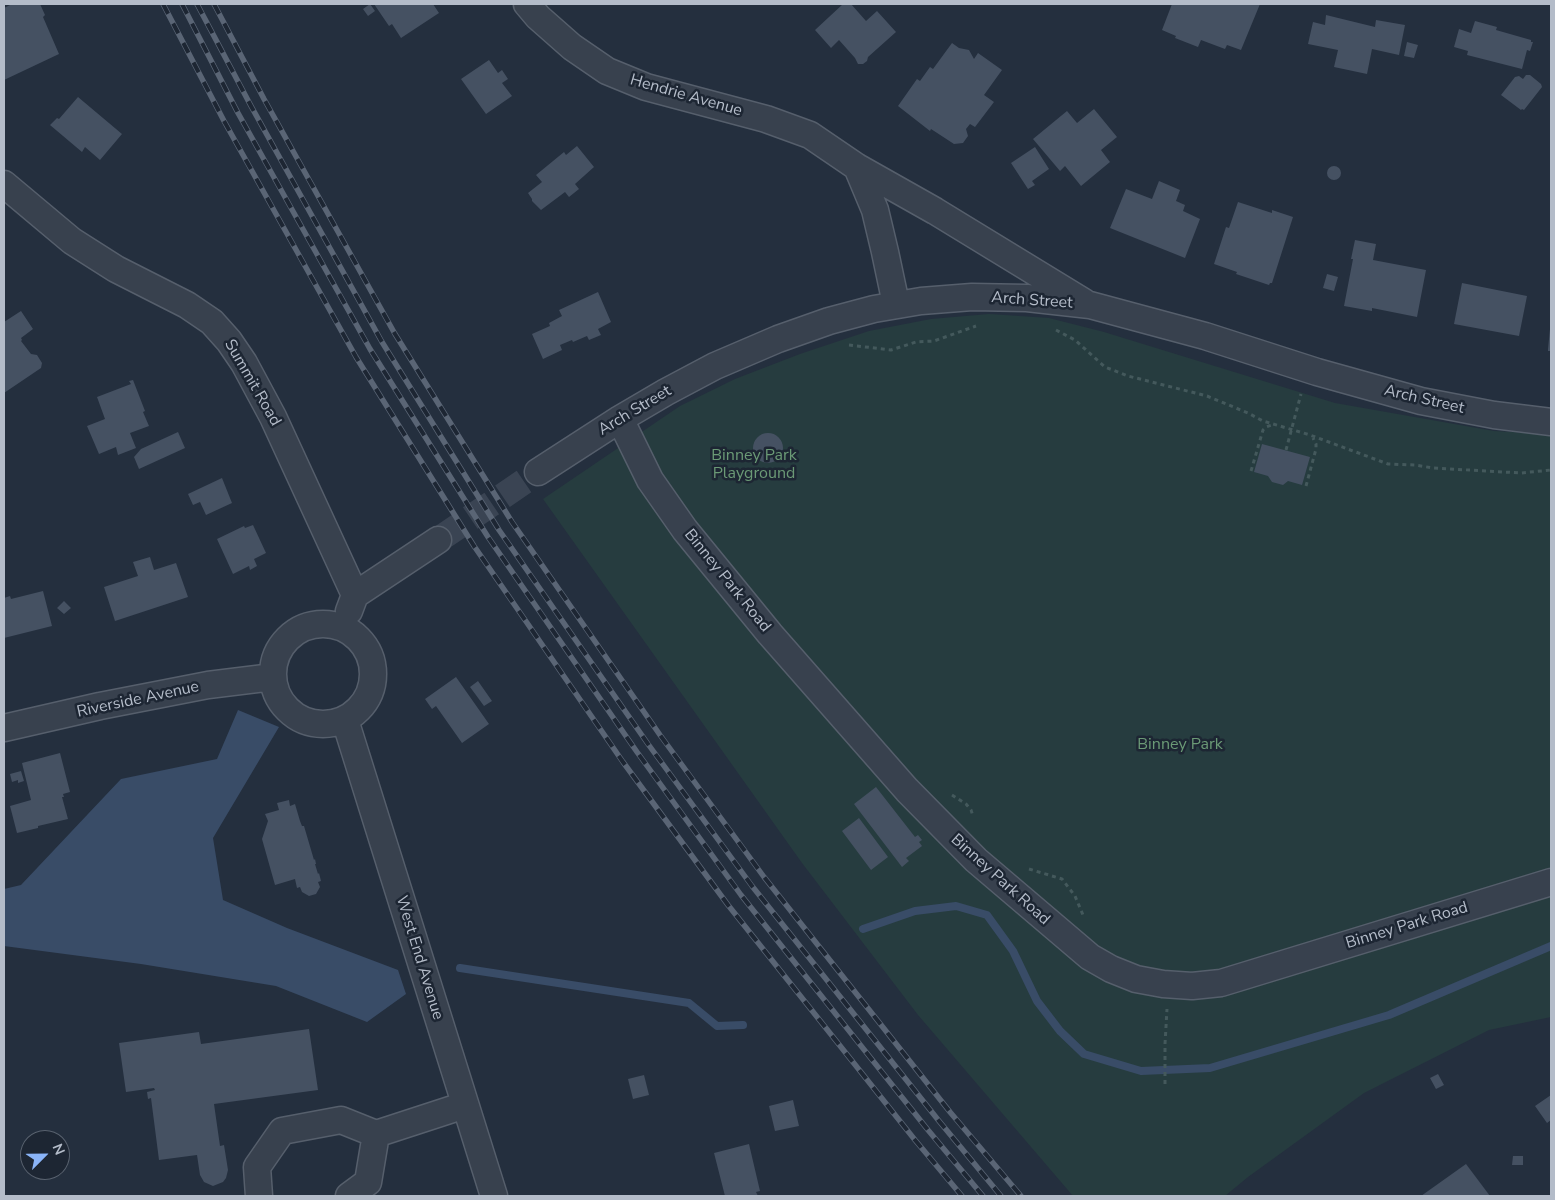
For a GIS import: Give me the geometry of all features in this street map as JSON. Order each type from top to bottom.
[{"type":"street","name":"Hendrie Avenue","points":[[527,4],[538,17],[572,47],[607,71],[646,87],[766,119],[810,135],[857,167],[935,211],[1090,305]]},
{"type":"street","points":[[857,167],[874,210],[896,304]]},
{"type":"street","name":"Summit Road","points":[[4,184],[72,241],[116,269],[187,305],[212,322],[229,341],[244,363],[273,417],[355,595]]},
{"type":"street","name":"Arch Street","points":[[538,472],[620,418],[716,366],[769,342],[829,320],[896,304],[989,297],[1026,298],[1090,305],[1205,336],[1308,369],[1421,401],[1494,415],[1551,422]]},
{"type":"street","name":"Binney Park Road","points":[[620,418],[650,480],[685,530],[770,634],[907,790],[976,860],[1090,957],[1136,979],[1163,984],[1192,986],[1221,983],[1551,882]]},
{"type":"street","points":[[343,628],[355,595],[438,540]]},
{"type":"street","points":[[314,625],[343,628],[362,644],[368,655],[372,667],[373,680],[370,692],[364,703],[345,720],[329,724],[313,724],[298,718],[285,708],[276,694],[273,677],[274,663],[279,649],[288,638],[300,630],[314,625]]},
{"type":"street","name":"Riverside Avenue","points":[[4,728],[100,706],[208,685],[273,677]]},
{"type":"street","name":"West End Avenue","points":[[345,720],[494,1196]]},
{"type":"street","points":[[259,1196],[257,1167],[282,1131],[341,1120],[376,1134],[465,1105]]},
{"type":"street","points":[[349,1196],[368,1182],[376,1134]]},
{"type":"path","points":[[841,345],[891,350],[916,342],[934,341],[974,326],[982,325]]},
{"type":"path","points":[[1048,326],[1075,340],[1105,367],[1128,376],[1207,396],[1275,424],[1388,464],[1521,473],[1551,470]]},
{"type":"path","points":[[1286,450],[1290,429],[1308,369]]},
{"type":"path","points":[[1251,471],[1263,430],[1275,424]]},
{"type":"path","points":[[1306,486],[1316,449],[1316,444],[1310,435]]},
{"type":"path","points":[[945,791],[966,804],[971,810],[974,820]]},
{"type":"path","points":[[1024,866],[1062,879],[1075,896],[1088,922]]},
{"type":"path","points":[[1163,984],[1167,999],[1166,1084]]},
{"type":"green space","name":"Binney Park","points":[[989,314],[1049,318],[1104,332],[1335,403],[1494,431],[1551,434],[1551,1017],[1489,1030],[1364,1093],[1248,1177],[1225,1196],[1073,1196],[918,1015],[802,863],[543,499],[680,406],[735,379],[800,354],[869,331],[931,319]]},
{"type":"water","points":[[238,710],[279,727],[213,838],[223,900],[287,928],[398,970],[406,994],[367,1022],[276,986],[141,964],[4,946],[4,889],[21,885],[121,779],[217,759]]},
{"type":"building","points":[[12,4],[40,4],[45,15],[43,17],[59,54],[4,80],[4,8]]},
{"type":"building","points":[[370,4],[375,11],[368,16],[363,9]]},
{"type":"building","points":[[374,4],[433,4],[439,13],[401,38],[392,24],[389,26]]},
{"type":"building","points":[[843,4],[851,4],[866,21],[877,11],[896,32],[868,57],[867,61],[863,64],[858,64],[839,40],[831,48],[815,30]]},
{"type":"building","points":[[1172,4],[1260,4],[1241,50],[1227,45],[1225,49],[1201,40],[1198,47],[1175,38],[1176,36],[1162,30]]},
{"type":"building","points":[[1326,15],[1375,27],[1376,20],[1405,25],[1399,55],[1372,49],[1367,74],[1334,67],[1338,50],[1308,44],[1313,22],[1325,25]]},
{"type":"building","points":[[1475,21],[1497,27],[1496,30],[1533,42],[1530,51],[1527,50],[1522,69],[1467,55],[1468,51],[1454,47],[1459,29],[1471,33]]},
{"type":"building","points":[[1407,42],[1418,45],[1414,58],[1404,56]]},
{"type":"building","points":[[952,43],[959,48],[969,50],[974,59],[978,53],[1002,70],[984,95],[994,102],[975,127],[970,124],[966,129],[968,136],[963,143],[954,144],[931,129],[930,131],[898,106],[917,79],[920,81],[930,67],[933,69]]},
{"type":"building","points":[[489,60],[498,73],[502,70],[508,79],[502,83],[512,96],[486,114],[461,79]]},
{"type":"building","points":[[1526,75],[1530,75],[1542,87],[1524,110],[1521,110],[1501,95],[1515,77],[1519,76],[1523,79]]},
{"type":"building","points":[[78,97],[122,134],[100,160],[85,147],[82,152],[50,125],[57,118],[59,119]]},
{"type":"building","points":[[1094,109],[1117,137],[1101,150],[1110,162],[1081,186],[1065,166],[1060,171],[1033,139],[1067,111],[1077,123]]},
{"type":"building","points":[[577,146],[594,167],[575,184],[579,189],[569,197],[565,192],[541,210],[532,201],[528,193],[542,182],[536,175],[564,152],[566,155]]},
{"type":"building","points":[[1035,147],[1049,169],[1032,181],[1035,185],[1028,189],[1011,163]]},
{"type":"building","points":[[1334,166],[1339,168],[1341,173],[1339,178],[1334,180],[1329,178],[1327,173],[1329,168]]},
{"type":"building","points":[[1159,181],[1180,190],[1176,201],[1185,205],[1183,211],[1200,219],[1185,258],[1110,228],[1126,189],[1152,199]]},
{"type":"building","points":[[1238,202],[1272,213],[1272,210],[1293,217],[1272,283],[1269,285],[1214,264],[1226,227],[1229,228]]},
{"type":"building","points":[[1355,240],[1376,244],[1373,260],[1426,270],[1417,317],[1372,308],[1372,311],[1344,306]]},
{"type":"building","points":[[1327,274],[1338,277],[1334,291],[1323,288]]},
{"type":"building","points":[[1462,283],[1527,296],[1519,336],[1454,324]]},
{"type":"building","points":[[598,292],[611,322],[598,329],[601,335],[589,340],[587,336],[573,342],[572,340],[560,345],[562,350],[543,359],[532,334],[550,326],[549,323],[562,316],[559,310]]},
{"type":"building","points":[[21,311],[33,329],[21,338],[21,341],[31,354],[37,355],[42,363],[41,368],[4,393],[4,322]]},
{"type":"building","points":[[1550,329],[1551,351],[1548,351],[1548,349]]},
{"type":"building","points":[[133,380],[149,426],[130,433],[136,448],[118,455],[116,447],[99,454],[87,426],[105,419],[97,397],[131,384],[129,381]]},
{"type":"building","points":[[178,432],[185,448],[139,469],[134,457],[141,449]]},
{"type":"building","points":[[768,433],[774,434],[782,442],[782,454],[774,462],[768,463],[762,462],[754,454],[753,448],[754,442],[762,434]]},
{"type":"building","points":[[1262,444],[1310,457],[1302,485],[1288,481],[1283,485],[1272,482],[1268,476],[1254,472]]},
{"type":"building","points":[[222,478],[232,503],[206,515],[200,502],[193,505],[188,494]]},
{"type":"building","points":[[253,525],[266,553],[254,559],[257,566],[250,570],[249,566],[233,574],[217,539],[244,526],[245,528]]},
{"type":"building","points":[[150,557],[154,570],[176,563],[188,597],[115,621],[104,587],[138,576],[133,562]]},
{"type":"building","points":[[43,591],[52,626],[4,638],[4,598],[10,596],[11,599]]},
{"type":"building","points":[[64,601],[71,608],[64,614],[57,608]]},
{"type":"building","points":[[456,677],[489,724],[462,743],[436,706],[432,709],[425,699]]},
{"type":"building","points":[[478,681],[492,701],[484,706],[470,687]]},
{"type":"building","points":[[60,753],[70,792],[63,794],[64,797],[62,797],[68,819],[17,833],[10,806],[31,800],[22,763]]},
{"type":"building","points":[[21,771],[24,781],[12,782],[10,774]]},
{"type":"building","points":[[876,787],[915,837],[918,835],[922,840],[919,842],[922,846],[906,858],[909,861],[902,867],[854,804]]},
{"type":"building","points":[[289,800],[290,806],[295,804],[302,826],[304,826],[321,881],[318,882],[320,887],[316,894],[309,896],[302,892],[300,887],[297,888],[295,879],[275,885],[262,839],[268,821],[265,814],[279,810],[277,803]]},
{"type":"building","points":[[859,818],[888,857],[871,870],[842,831]]},
{"type":"building","points":[[309,1029],[318,1090],[214,1104],[220,1146],[224,1145],[228,1170],[223,1182],[213,1186],[204,1182],[200,1175],[197,1155],[159,1160],[151,1098],[148,1099],[147,1092],[155,1090],[154,1088],[126,1092],[119,1043],[199,1032],[201,1044]]},
{"type":"building","points":[[1438,1074],[1444,1085],[1436,1089],[1430,1078]]},
{"type":"building","points":[[644,1075],[649,1095],[633,1099],[628,1079]]},
{"type":"building","points":[[1551,1095],[1551,1120],[1547,1123],[1535,1106]]},
{"type":"building","points":[[793,1100],[799,1126],[775,1131],[769,1106]]},
{"type":"building","points":[[749,1144],[760,1191],[756,1192],[758,1196],[725,1196],[714,1153]]},
{"type":"building","points":[[1513,1156],[1523,1156],[1523,1165],[1512,1165]]},
{"type":"building","points":[[1466,1164],[1490,1196],[1421,1196]]},
{"type":"waterway","points":[[863,929],[915,911],[956,906],[987,915],[1013,951],[1037,1001],[1060,1031],[1084,1054],[1141,1071],[1210,1068],[1389,1015],[1551,946]]},
{"type":"waterway","points":[[460,968],[689,1003],[717,1026],[743,1025]]},
{"type":"tunnel","points":[[438,540],[538,472]]},
{"type":"railway","points":[[163,4],[224,121],[356,357],[474,546],[623,762],[728,905],[915,1140],[962,1196]]},
{"type":"railway","points":[[182,4],[238,113],[370,349],[488,537],[637,752],[741,895],[928,1130],[983,1196]]},
{"type":"railway","points":[[197,4],[251,106],[382,342],[499,530],[648,744],[752,886],[1001,1196]]},
{"type":"railway","points":[[214,4],[264,99],[395,334],[512,522],[660,735],[764,877],[950,1112],[1021,1196]]},
{"type":"park label","name":"Binney Park Playground","points":[[754,465]]}]
